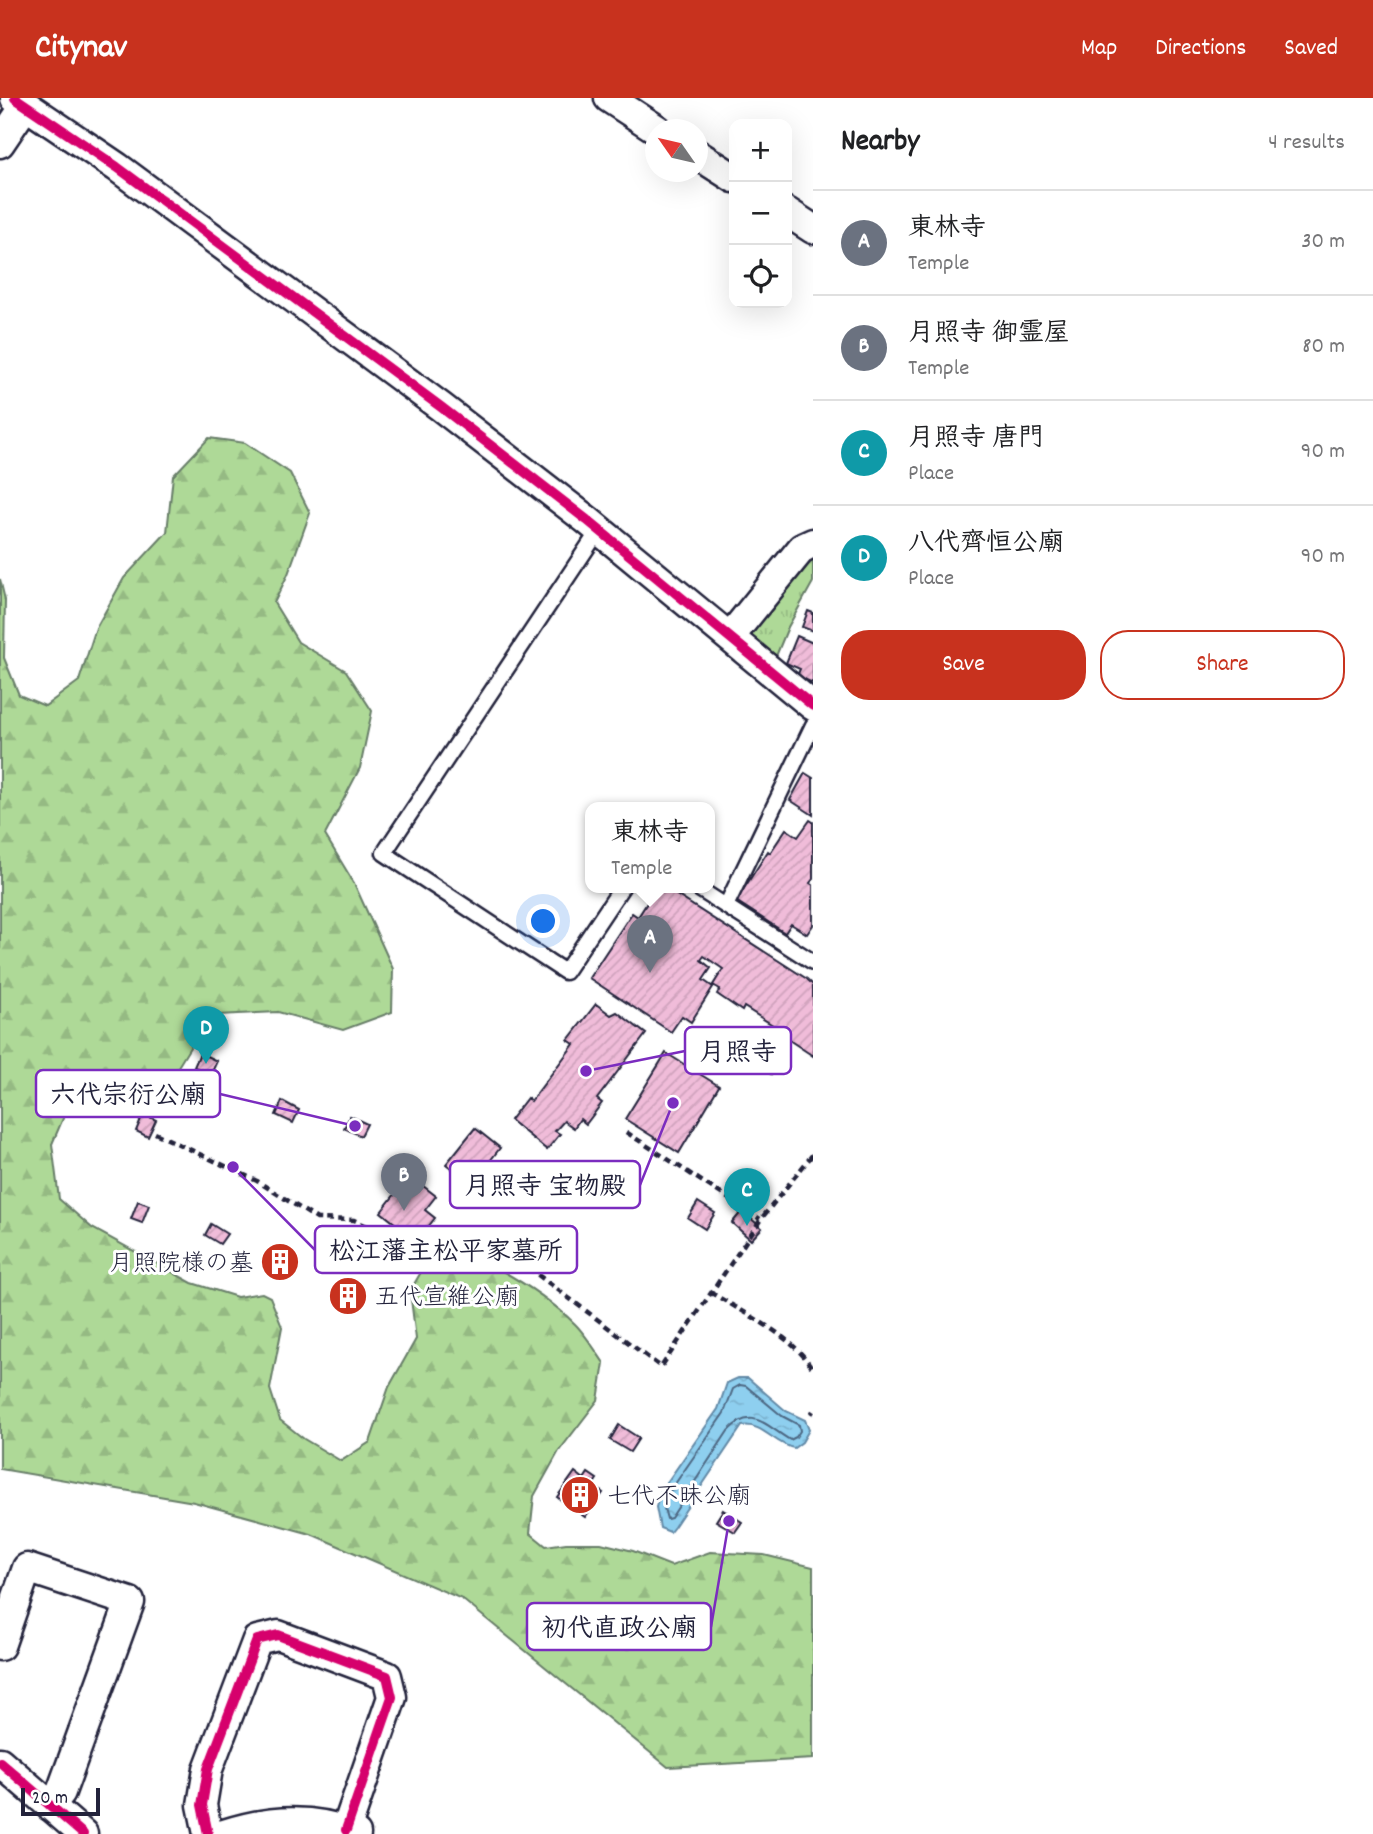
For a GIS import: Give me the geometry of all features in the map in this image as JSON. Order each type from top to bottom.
[{"type":"street","points":[[609,98],[645,122]]},
{"type":"street","points":[[0,143],[20,102],[128,175],[440,407],[599,530],[813,706]]},
{"type":"street","points":[[708,161],[729,175]]},
{"type":"street","points":[[792,215],[813,229]]},
{"type":"street","points":[[730,638],[802,548],[813,543]]},
{"type":"street","points":[[0,1646],[27,1568],[130,1602],[61,1792],[50,1806]]},
{"type":"street","points":[[208,1834],[202,1805],[208,1769],[257,1640],[278,1634],[387,1676],[393,1697],[351,1832],[312,1822],[280,1821],[225,1834]]},
{"type":"street","points":[[0,1762],[83,1834]]},
{"type":"lane","points":[[599,530],[384,853],[565,972],[618,893]]},
{"type":"lane","points":[[726,906],[813,725]]},
{"type":"lane","points":[[705,893],[813,962]]},
{"type":"path","points":[[626,1132],[761,1219]]},
{"type":"path","points":[[155,1133],[257,1181],[317,1219],[360,1222],[415,1248],[472,1243],[502,1248],[661,1367],[761,1219],[813,1154]]},
{"type":"path","points":[[710,1292],[787,1340],[806,1358],[813,1370]]},
{"type":"green space","points":[[209,438],[245,443],[290,473],[310,513],[288,574],[274,603],[298,642],[346,671],[372,711],[360,768],[325,835],[354,883],[393,969],[392,1012],[343,1030],[278,1012],[218,1015],[192,1044],[176,1070],[70,1102],[52,1144],[59,1199],[92,1228],[192,1283],[237,1297],[262,1293],[270,1297],[282,1327],[270,1389],[280,1420],[304,1439],[341,1461],[370,1442],[389,1387],[416,1339],[410,1291],[424,1267],[461,1250],[507,1273],[563,1312],[579,1328],[604,1363],[598,1400],[559,1451],[534,1496],[530,1533],[546,1546],[601,1543],[633,1551],[671,1566],[710,1552],[764,1555],[813,1567],[813,1759],[668,1767],[462,1599],[311,1534],[194,1502],[0,1469],[0,579],[5,600],[4,658],[19,695],[45,706],[79,681],[96,628],[124,578],[167,532],[173,476]]},
{"type":"green space","points":[[803,559],[813,559],[813,582],[788,627],[774,661],[749,640],[753,622]]},
{"type":"water","points":[[738,1378],[748,1378],[786,1411],[805,1420],[809,1430],[802,1442],[794,1448],[756,1427],[742,1426],[670,1532],[660,1528],[656,1507],[661,1491],[718,1409],[727,1383]]},
{"type":"building","points":[[808,611],[813,613],[813,631],[802,627]]},
{"type":"building","points":[[797,636],[813,643],[813,683],[797,676],[800,669],[786,663]]},
{"type":"building","points":[[805,773],[813,778],[813,815],[790,800]]},
{"type":"building","points":[[810,820],[813,822],[813,879],[810,883],[813,885],[813,925],[807,934],[791,924],[785,933],[736,901],[768,851],[770,853],[786,829],[798,837]]},
{"type":"building","points":[[653,893],[673,893],[807,979],[813,985],[813,1056],[777,1032],[779,1029],[744,1007],[742,1011],[717,994],[720,989],[713,985],[723,969],[704,956],[701,960],[711,968],[703,980],[713,987],[691,1022],[682,1016],[671,1032],[589,978],[632,913],[638,917]]},
{"type":"building","points":[[596,1004],[611,1015],[617,1012],[646,1034],[597,1099],[602,1103],[586,1124],[580,1119],[574,1128],[564,1121],[555,1131],[560,1134],[547,1150],[510,1120],[527,1098],[531,1101],[574,1044],[568,1040]]},
{"type":"building","points":[[768,1045],[784,1055],[771,1074],[756,1063]]},
{"type":"building","points":[[200,1053],[217,1061],[211,1074],[194,1067]]},
{"type":"building","points":[[666,1053],[719,1086],[679,1153],[625,1119]]},
{"type":"building","points":[[282,1101],[299,1110],[293,1123],[276,1115]]},
{"type":"building","points":[[143,1114],[156,1120],[148,1137],[136,1131]]},
{"type":"building","points":[[350,1116],[367,1124],[361,1136],[344,1128]]},
{"type":"building","points":[[475,1128],[500,1148],[472,1184],[446,1164]]},
{"type":"building","points":[[418,1182],[436,1196],[425,1210],[435,1218],[417,1241],[381,1212],[399,1189],[408,1196]]},
{"type":"building","points":[[138,1201],[149,1205],[142,1223],[131,1219]]},
{"type":"building","points":[[698,1202],[715,1213],[705,1229],[688,1218]]},
{"type":"building","points":[[742,1211],[762,1228],[751,1240],[732,1223]]},
{"type":"building","points":[[211,1224],[227,1234],[220,1244],[205,1235]]},
{"type":"building","name":"月照院様の墓","points":[[279,1250],[290,1255],[281,1275],[269,1269]]},
{"type":"building","name":"五代宣維公廟","points":[[343,1285],[360,1297],[353,1307],[336,1295]]},
{"type":"building","name":"七代不昧公廟","points":[[619,1425],[639,1438],[630,1452],[610,1440]]},
{"type":"building","name":"七代不昧公廟","points":[[575,1472],[584,1479],[588,1473],[597,1479],[593,1485],[603,1493],[585,1517],[557,1497]]},
{"type":"building","points":[[723,1510],[742,1522],[735,1532],[716,1521]]},
{"type":"cycle path","points":[[15,98],[117,167],[441,407],[587,520],[813,706]]},
{"type":"cycle path","points":[[208,1834],[202,1805],[208,1769],[257,1640],[278,1635],[387,1676],[392,1697],[346,1830]]},
{"type":"cycle path","points":[[0,1762],[83,1834]]},
{"type":"place","name":"東林寺","points":[[650,973]]},
{"type":"place","name":"八代齊恒公廟","points":[[206,1064]]},
{"type":"place","name":"月照寺","points":[[586,1071]]},
{"type":"place","name":"月照寺 宝物殿","points":[[673,1103]]},
{"type":"place","name":"六代宗衍公廟","points":[[355,1126]]},
{"type":"place","name":"松江藩主松平家墓所","points":[[233,1167]]},
{"type":"place","name":"月照寺 御霊屋","points":[[404,1211]]},
{"type":"place","name":"月照寺 唐門","points":[[747,1226]]},
{"type":"place","name":"月照院様の墓","points":[[280,1262]]},
{"type":"place","name":"五代宣維公廟","points":[[348,1296]]},
{"type":"place","name":"七代不昧公廟","points":[[580,1495]]},
{"type":"place","name":"初代直政公廟","points":[[729,1521]]}]
